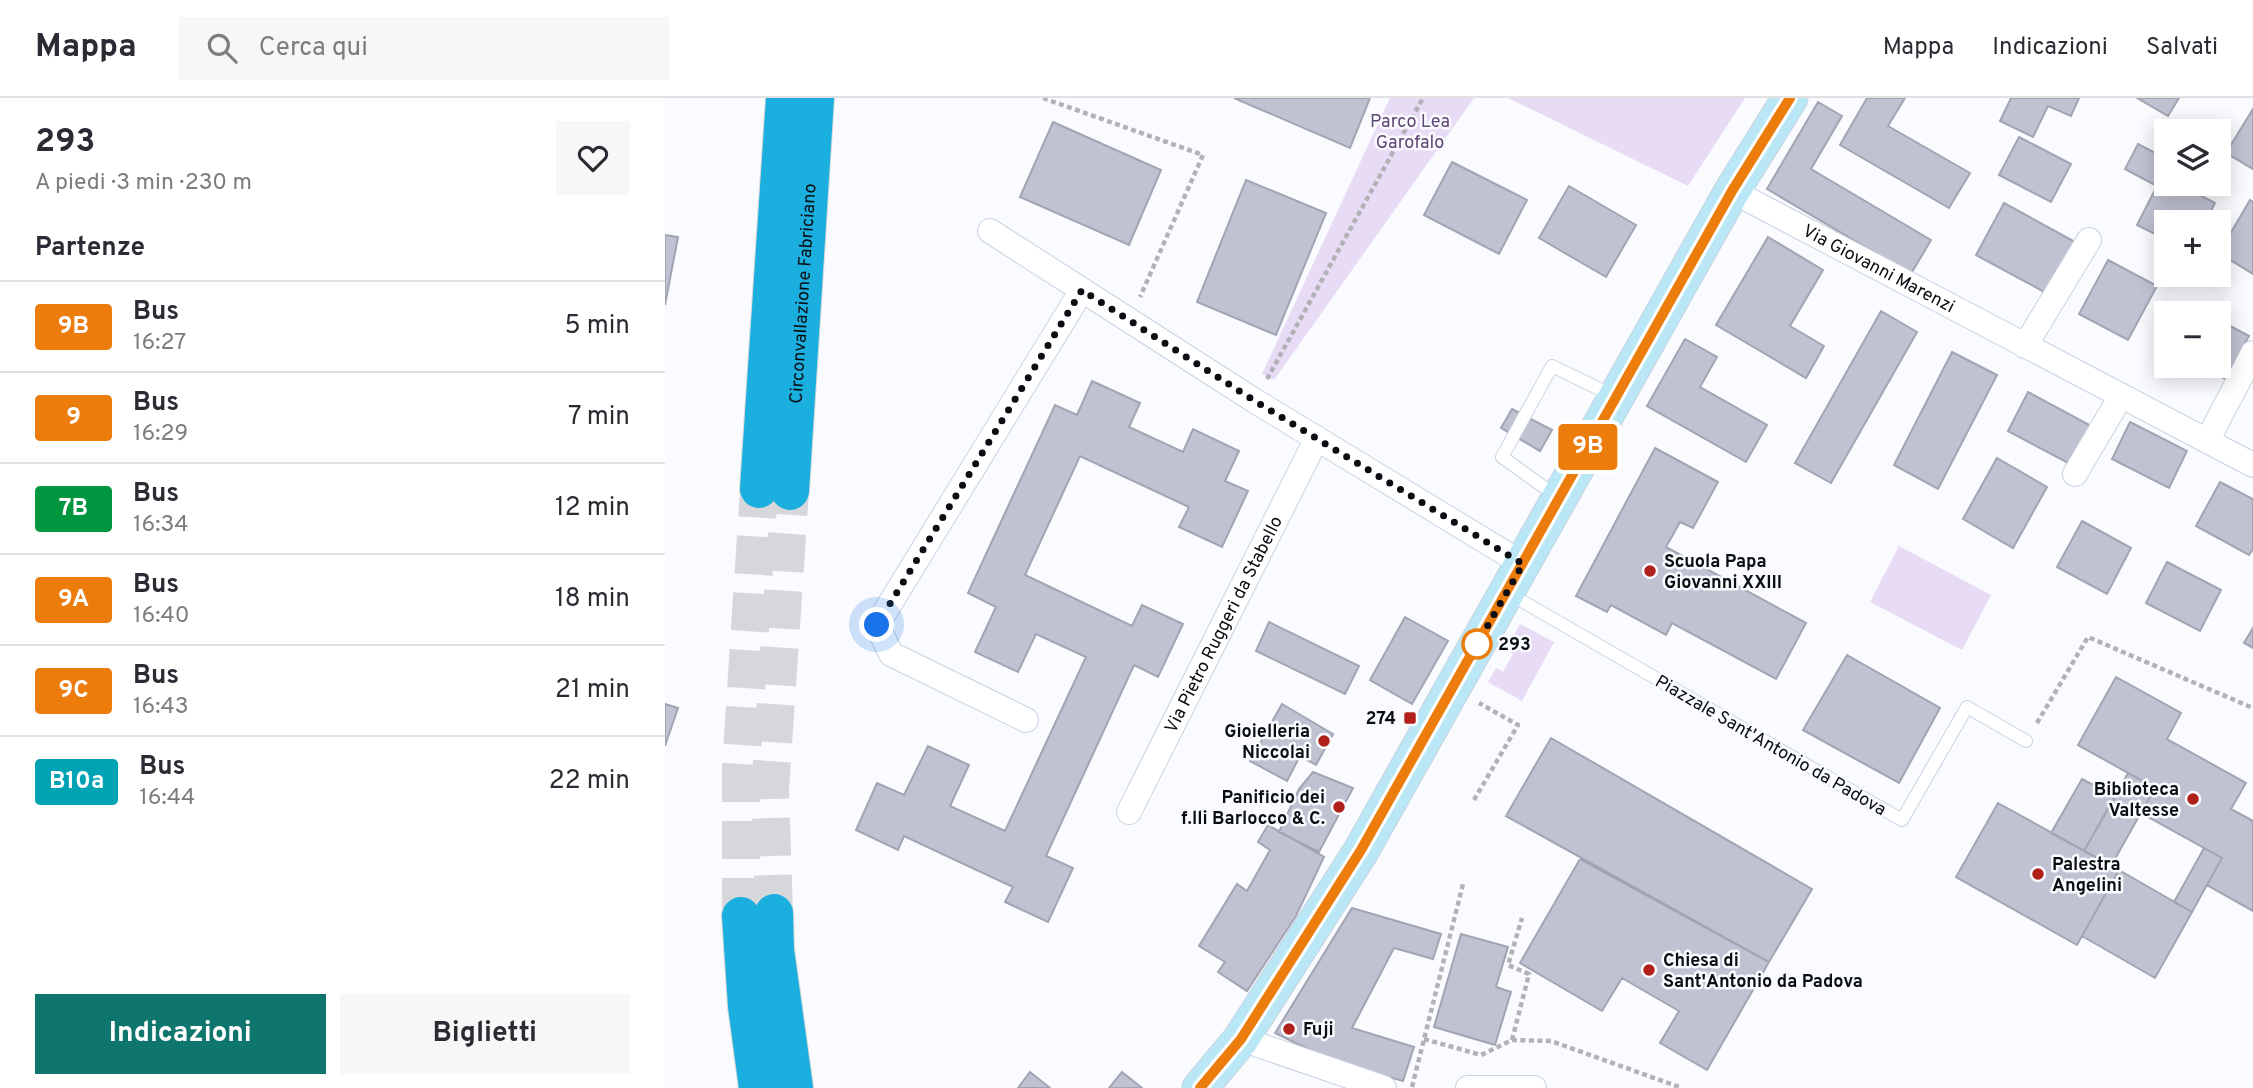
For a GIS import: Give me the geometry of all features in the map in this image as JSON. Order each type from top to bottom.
[{"type":"highway","name":"Circonvallazione Fabriciano","points":[[785,98],[775,490],[815,98]]},
{"type":"highway","points":[[758,1088],[747,1006],[757,914],[775,950],[794,1088]]},
{"type":"street","points":[[1201,1088],[1241,1039],[1361,850],[1732,191],[1790,98]]},
{"type":"street","name":"Via Giovanni Marenzi","points":[[1732,191],[2253,466]]},
{"type":"street","points":[[990,231],[1317,438],[1514,578]]},
{"type":"street","points":[[2025,345],[2089,240]]},
{"type":"street","points":[[1026,720],[891,653],[877,625],[1082,290]]},
{"type":"street","points":[[2207,441],[2253,353]]},
{"type":"street","points":[[2075,474],[2122,396]]},
{"type":"street","name":"Via Pietro Ruggeri da Stabello","points":[[1129,812],[1317,438]]},
{"type":"street","points":[[1241,1039],[1384,1088]]},
{"type":"street","points":[[1468,1088],[1534,1088]]},
{"type":"lane","points":[[1560,499],[1502,457],[1552,366],[1616,397]]},
{"type":"lane","name":"Piazzale Sant'Antonio da Padova","points":[[1514,578],[1579,636],[1902,820],[1968,707],[2026,741]]},
{"type":"path","points":[[1043,98],[1203,155],[1130,320]]},
{"type":"path","points":[[1268,377],[1423,98]]},
{"type":"path","points":[[2026,741],[2088,637],[2253,708]]},
{"type":"path","points":[[1453,688],[1518,725],[1474,800]]},
{"type":"path","points":[[1411,1088],[1463,884]]},
{"type":"path","points":[[1512,1040],[1529,974],[1508,965],[1522,918]]},
{"type":"path","points":[[1424,1039],[1481,1055],[1512,1040],[1551,1041],[1682,1088]]},
{"type":"green space","name":"Parco Lea Garofalo","points":[[1390,98],[1474,98],[1274,380],[1262,374]]},
{"type":"green space","points":[[1508,98],[1745,98],[1688,186]]},
{"type":"green space","points":[[1899,546],[1991,595],[1962,650],[1870,602]]},
{"type":"green space","points":[[1520,624],[1554,642],[1522,701],[1488,682],[1496,668],[1503,672],[1513,654],[1506,650]]},
{"type":"building","points":[[1234,98],[1370,98],[1350,148]]},
{"type":"building","points":[[1867,98],[1905,98],[1888,126],[1970,173],[1949,208],[1840,145]]},
{"type":"building","points":[[2011,98],[2079,98],[2071,116],[2048,106],[2033,137],[2000,121]]},
{"type":"building","points":[[2137,98],[2179,98],[2168,116]]},
{"type":"building","points":[[1818,102],[1842,116],[1811,169],[1931,240],[1911,274],[1767,189]]},
{"type":"building","points":[[2253,109],[2253,169],[2231,156],[2231,145]]},
{"type":"building","points":[[1053,122],[1161,170],[1129,245],[1020,197]]},
{"type":"building","points":[[2019,137],[2071,164],[2051,202],[1999,175]]},
{"type":"building","points":[[2138,144],[2154,152],[2154,184],[2125,169]]},
{"type":"building","points":[[1452,162],[1527,200],[1499,254],[1424,215]]},
{"type":"building","points":[[1246,180],[1326,213],[1276,335],[1197,302]]},
{"type":"building","points":[[1569,186],[1636,225],[1606,277],[1539,238]]},
{"type":"building","points":[[2154,192],[2154,196],[2201,196],[2215,203],[2211,210],[2154,210],[2154,234],[2137,225]]},
{"type":"building","points":[[2250,200],[2253,202],[2253,274],[2231,260],[2231,232]]},
{"type":"building","points":[[2004,203],[2075,242],[2046,293],[1976,255]]},
{"type":"building","points":[[665,235],[678,237],[665,305]]},
{"type":"building","points":[[1768,237],[1823,270],[1790,326],[1824,346],[1806,378],[1716,325]]},
{"type":"building","points":[[2108,260],[2156,287],[2128,340],[2079,314]]},
{"type":"building","points":[[1881,311],[1917,332],[1831,483],[1795,463]]},
{"type":"building","points":[[2231,326],[2249,336],[2231,368]]},
{"type":"building","points":[[1685,339],[1717,357],[1700,387],[1767,425],[1746,462],[1647,406]]},
{"type":"building","points":[[1952,352],[1997,375],[1938,489],[1894,465]]},
{"type":"building","points":[[1092,381],[1140,403],[1129,427],[1183,452],[1193,429],[1239,451],[1225,481],[1248,491],[1222,547],[1179,527],[1189,507],[1080,456],[1025,575],[1132,626],[1142,605],[1183,624],[1158,677],[1134,665],[1046,856],[1073,868],[1048,922],[1005,902],[1013,887],[904,836],[898,850],[856,830],[877,783],[904,795],[928,746],[969,765],[950,806],[1005,831],[1086,657],[1036,634],[1018,672],[975,652],[996,607],[968,593],[1055,405],[1077,415]]},
{"type":"building","points":[[2028,392],[2091,426],[2070,464],[2008,431]]},
{"type":"building","points":[[1512,409],[1552,430],[1540,451],[1501,428]]},
{"type":"building","points":[[2130,422],[2187,451],[2169,488],[2112,459]]},
{"type":"building","name":"Scuola Papa Giovanni XXIII","points":[[1655,448],[1718,482],[1693,528],[1680,522],[1666,547],[1806,623],[1776,679],[1672,623],[1666,635],[1611,605],[1607,612],[1576,596]]},
{"type":"building","points":[[1997,458],[2047,487],[2013,548],[1963,519]]},
{"type":"building","points":[[2220,482],[2253,499],[2253,549],[2249,555],[2196,526]]},
{"type":"building","points":[[2082,521],[2131,548],[2107,594],[2057,567]]},
{"type":"building","points":[[2167,562],[2221,590],[2200,631],[2146,603]]},
{"type":"building","points":[[1405,617],[1448,641],[1412,704],[1370,680]]},
{"type":"building","points":[[1269,622],[1359,666],[1345,694],[1256,651]]},
{"type":"building","points":[[2253,628],[2253,648],[2244,643]]},
{"type":"building","points":[[1847,655],[1940,708],[1899,783],[1803,730]]},
{"type":"building","name":"Biblioteca Valtesse","points":[[2116,677],[2181,713],[2167,739],[2246,783],[2231,809],[2253,821],[2253,911],[2207,885],[2222,858],[2141,813],[2155,788],[2078,745]]},
{"type":"building","points":[[665,704],[678,708],[665,746]]},
{"type":"building","points":[[1282,704],[1333,734],[1316,765],[1300,756],[1287,781],[1250,761]]},
{"type":"building","points":[[1551,738],[1812,889],[1769,962],[1506,816]]},
{"type":"building","points":[[1313,772],[1353,788],[1319,852],[1279,832],[1299,789]]},
{"type":"building","points":[[2128,773],[2155,788],[2111,866],[2084,851]]},
{"type":"building","points":[[2082,779],[2115,797],[2084,851],[2051,833]]},
{"type":"building","name":"Palestra Angelini","points":[[1998,803],[2119,870],[2077,945],[1956,877]]},
{"type":"building","points":[[1268,825],[1324,857],[1296,916],[1247,991],[1218,972],[1225,962],[1199,946],[1237,884],[1247,891],[1270,850],[1258,842]]},
{"type":"building","points":[[2204,848],[2222,858],[2192,912],[2174,902]]},
{"type":"building","name":"Chiesa di Sant'Antonio da Padova","points":[[1580,859],[1769,962],[1707,1070],[1660,1043],[1679,1011],[1622,978],[1602,1011],[1520,963]]},
{"type":"building","points":[[2119,870],[2192,912],[2155,978],[2082,936]]},
{"type":"building","points":[[1352,908],[1441,934],[1433,959],[1394,948],[1352,1028],[1414,1047],[1403,1081],[1335,1062],[1275,1033]]},
{"type":"building","points":[[1461,934],[1508,947],[1496,987],[1511,992],[1495,1045],[1434,1027]]},
{"type":"building","points":[[1030,1072],[1050,1088],[1018,1088]]},
{"type":"building","points":[[1122,1072],[1142,1088],[1109,1088]]},
{"type":"tunnel","points":[[741,916],[741,768],[759,489]]},
{"type":"tunnel","points":[[774,913],[770,789],[790,491]]},
{"type":"bus line","name":"9B","points":[[1200,1088],[1241,1039],[1361,850],[1732,191],[1790,98]]},
{"type":"place","name":"Scuola Papa Giovanni XXIII","points":[[1650,571]]},
{"type":"place","name":"293","points":[[1477,644]]},
{"type":"place","name":"274","points":[[1410,718]]},
{"type":"place","name":"Gioielleria Niccolai","points":[[1324,741]]},
{"type":"place","name":"Biblioteca Valtesse","points":[[2193,799]]},
{"type":"place","name":"Panificio dei f.lli Barlocco & C.","points":[[1339,807]]},
{"type":"place","name":"Palestra Angelini","points":[[2038,874]]},
{"type":"place","name":"Chiesa di Sant'Antonio da Padova","points":[[1649,970]]},
{"type":"place","name":"Fuji","points":[[1289,1029]]},
{"type":"route","points":[[877,625],[1082,290],[1255,401],[1523,564],[1505,591],[1477,644]]}]
